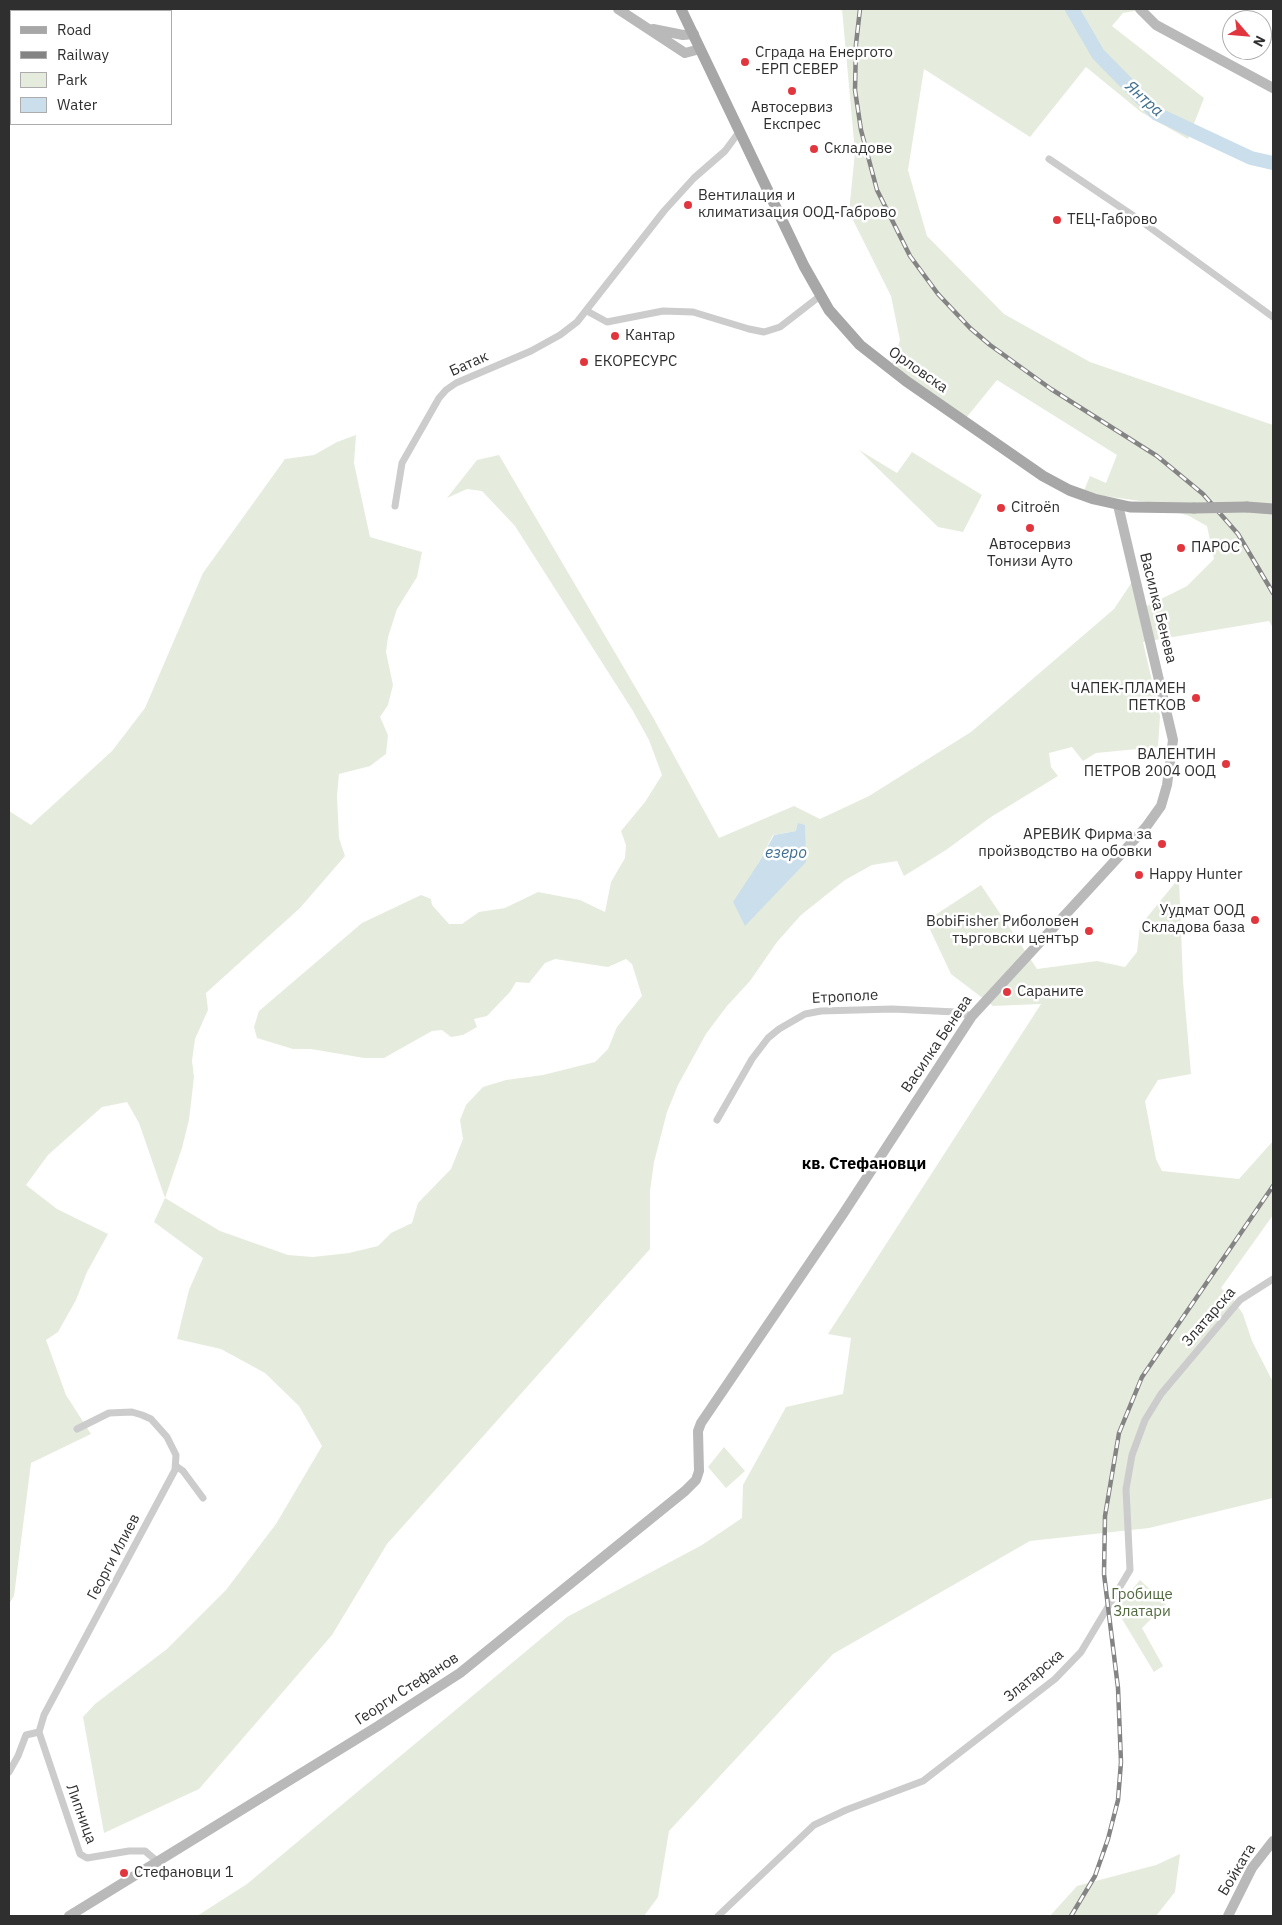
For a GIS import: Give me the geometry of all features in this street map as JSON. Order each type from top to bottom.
[{"type":"main road","name":"Орловска","points":[[681,9],[820,296],[850,335],[899,376],[1044,476],[1081,495],[1118,504],[1148,508],[1247,507],[1273,509]]},
{"type":"street","points":[[618,9],[650,28],[685,53],[700,49]]},
{"type":"street","points":[[1140,9],[1156,25],[1273,88]]},
{"type":"street","points":[[650,28],[683,35],[694,34]]},
{"type":"street","name":"Батак","points":[[395,506],[402,463],[439,398],[446,390],[456,383],[507,362],[553,339],[577,322],[664,211],[694,178],[725,151],[739,132]]},
{"type":"street","points":[[1048,159],[1141,221],[1273,317]]},
{"type":"street","points":[[587,311],[607,322],[663,311],[693,312],[749,330],[764,332],[780,327],[820,296]]},
{"type":"street","name":"Василка Бенева","points":[[698,1431],[704,1418],[843,1214],[972,1016],[1146,827],[1165,796],[1173,740],[1170,720],[1118,504]]},
{"type":"street","name":"Етрополе","points":[[717,1120],[752,1059],[768,1038],[798,1017],[821,1011],[892,1009],[956,1012],[972,1016]]},
{"type":"street","name":"Златарска","points":[[718,1916],[814,1826],[846,1810],[923,1781],[1055,1679],[1076,1658],[1090,1641],[1130,1570],[1126,1489],[1132,1455],[1145,1420],[1161,1394],[1240,1300],[1273,1279]]},
{"type":"street","points":[[77,1430],[109,1413],[132,1412],[151,1419],[167,1437],[176,1455],[176,1466],[183,1471],[203,1498]]},
{"type":"street","name":"Георги Стефанов","points":[[69,1916],[378,1726],[477,1660],[685,1491],[696,1480],[699,1471],[698,1431]]},
{"type":"street","name":"Георги Илиев","points":[[39,1732],[44,1715],[156,1510],[176,1466]]},
{"type":"street","points":[[9,1772],[26,1735],[39,1732]]},
{"type":"street","name":"Липница","points":[[39,1732],[80,1854],[87,1858],[129,1851],[145,1851],[158,1862]]},
{"type":"street","name":"Бойката","points":[[1228,1916],[1249,1874],[1273,1841]]},
{"type":"green space","points":[[842,9],[1146,9],[1123,13],[1112,26],[1204,98],[1188,139],[1141,112],[1086,67],[1030,137],[924,69],[908,170],[927,236],[1004,314],[1090,362],[1273,425],[1273,628],[1269,621],[1143,642],[1160,716],[1158,747],[1096,753],[1083,761],[1072,747],[1049,753],[1051,767],[1058,776],[991,817],[946,850],[904,876],[897,861],[872,865],[845,880],[801,915],[777,942],[750,981],[727,1006],[706,1034],[678,1085],[667,1112],[654,1162],[650,1191],[650,1249],[387,1544],[332,1635],[199,1789],[104,1833],[83,1717],[95,1704],[167,1649],[226,1590],[276,1524],[322,1446],[299,1406],[265,1373],[221,1349],[177,1339],[189,1290],[203,1258],[154,1222],[165,1198],[220,1231],[288,1255],[313,1257],[349,1253],[378,1246],[391,1233],[412,1223],[418,1203],[451,1169],[463,1139],[460,1120],[466,1105],[483,1087],[506,1080],[543,1075],[595,1062],[608,1049],[617,1027],[642,996],[632,964],[626,959],[608,967],[555,959],[545,963],[529,983],[516,982],[510,992],[487,1016],[474,1019],[477,1027],[463,1035],[451,1037],[442,1030],[432,1031],[384,1058],[364,1058],[311,1049],[293,1049],[257,1038],[254,1027],[259,1011],[362,923],[421,895],[431,899],[432,905],[449,924],[462,924],[479,912],[505,908],[538,892],[580,900],[605,912],[611,882],[625,858],[626,845],[621,831],[645,802],[662,775],[649,740],[633,711],[515,526],[482,491],[467,489],[447,498],[477,460],[499,455],[654,719],[719,838],[794,806],[820,819],[869,796],[971,732],[1114,609],[1132,582],[1147,606],[1187,586],[1214,559],[1207,526],[1189,516],[1147,502],[1083,493],[1090,476],[1106,483],[1117,455],[997,380],[966,418],[891,367],[900,340],[891,296],[849,212],[855,152]],"holes":[[[804,825],[806,862],[758,864],[773,835],[796,831]]]},
{"type":"green space","points":[[356,435],[354,463],[370,537],[422,552],[417,577],[397,609],[388,637],[386,652],[393,685],[388,705],[380,717],[388,735],[386,754],[370,766],[339,774],[337,796],[339,838],[345,856],[300,908],[206,993],[208,1010],[195,1039],[192,1061],[194,1077],[189,1120],[182,1148],[165,1198],[139,1123],[127,1102],[102,1107],[48,1155],[26,1185],[57,1209],[108,1234],[58,1332],[46,1340],[66,1395],[91,1434],[31,1463],[14,1596],[9,1604],[9,811],[31,825],[112,751],[145,708],[203,573],[285,459],[314,455],[337,442]]},
{"type":"green space","points":[[859,450],[897,473],[912,452],[982,495],[963,532],[938,527]]},
{"type":"green space","points":[[1179,878],[1183,981],[1191,1074],[1158,1080],[1145,1101],[1156,1159],[1162,1171],[1239,1179],[1273,1141],[1273,1215],[1221,1288],[1233,1299],[1243,1314],[1252,1341],[1273,1382],[1273,1498],[1149,1528],[1030,1541],[833,1654],[669,1831],[658,1897],[644,1916],[197,1916],[247,1884],[567,1617],[702,1545],[742,1518],[743,1485],[786,1407],[843,1394],[851,1338],[828,1334],[1041,1004],[993,1006],[951,974],[926,921],[981,885],[1037,969],[1097,961],[1125,967],[1137,952],[1140,926]]},
{"type":"green space","points":[[724,1447],[745,1471],[726,1488],[708,1467]]},
{"type":"green space","name":"Гробище Златари","points":[[1140,1580],[1166,1604],[1142,1628],[1163,1666],[1154,1672],[1116,1609]]},
{"type":"green space","points":[[1180,1854],[1175,1892],[1156,1916],[1050,1916],[1077,1886],[1156,1865]]},
{"type":"water","name":"езеро","points":[[798,823],[805,825],[806,862],[745,926],[733,902],[774,835],[796,831]]},
{"type":"waterway","name":"Янтра","points":[[1072,9],[1098,54],[1157,114],[1251,158],[1273,163]]},
{"type":"railway","points":[[860,9],[856,44],[855,90],[861,130],[877,190],[910,256],[938,294],[970,328],[990,345],[1051,389],[1157,456],[1203,494],[1238,534],[1273,593]]},
{"type":"railway","points":[[1071,1916],[1095,1876],[1108,1839],[1118,1800],[1121,1762],[1118,1688],[1104,1574],[1105,1516],[1119,1433],[1142,1377],[1273,1186]]},
{"type":"place","name":"Сграда на Енергото -ЕРП СЕВЕР","points":[[745,62]]},
{"type":"place","name":"Автосервиз Експрес","points":[[792,91]]},
{"type":"place","name":"Складове","points":[[814,149]]},
{"type":"place","name":"Вентилация и климатизация ООД-Габрово","points":[[688,205]]},
{"type":"place","name":"ТЕЦ-Габрово","points":[[1057,220]]},
{"type":"place","name":"Кантар","points":[[615,336]]},
{"type":"place","name":"ЕКОРЕСУРС","points":[[584,362]]},
{"type":"place","name":"Citroën","points":[[1001,508]]},
{"type":"place","name":"Автосервиз Тонизи Ауто","points":[[1030,528]]},
{"type":"place","name":"ПАРОС","points":[[1181,548]]},
{"type":"place","name":"ЧАПЕК-ПЛАМЕН ПЕТКОВ","points":[[1196,698]]},
{"type":"place","name":"ВАЛЕНТИН ПЕТРОВ 2004 ООД","points":[[1226,764]]},
{"type":"place","name":"АРЕВИК Фирма за пройзводство на обовки","points":[[1162,844]]},
{"type":"place","name":"Happy Hunter","points":[[1139,875]]},
{"type":"place","name":"Уудмат ООД Складова база","points":[[1255,920]]},
{"type":"place","name":"BobiFisher Риболовен търговски център","points":[[1089,931]]},
{"type":"place","name":"Сараните","points":[[1007,992]]},
{"type":"place","name":"Стефановци 1","points":[[124,1873]]},
{"type":"district","name":"кв. Стефановци","points":[[864,1164]]}]
